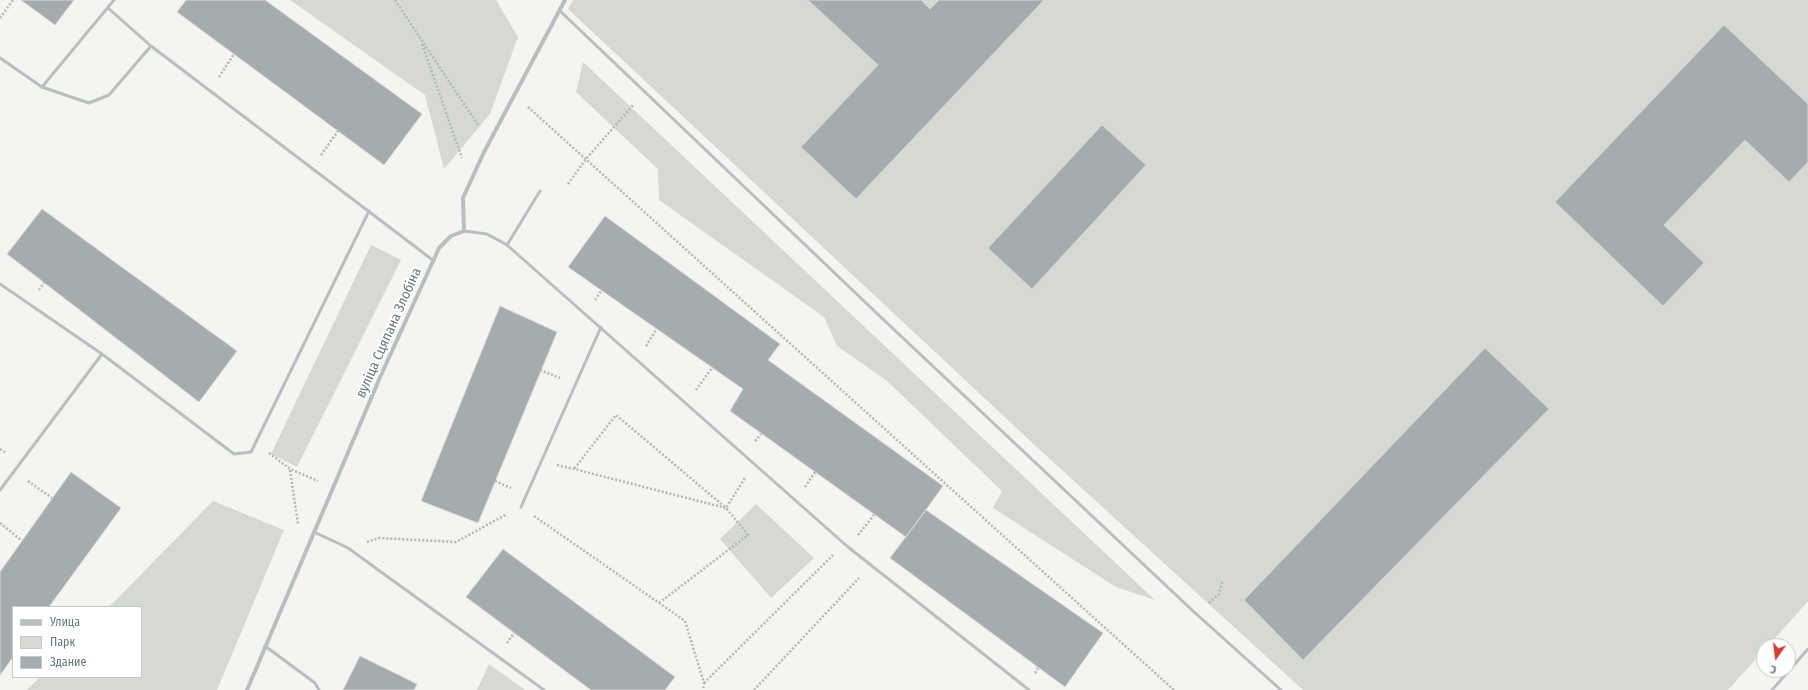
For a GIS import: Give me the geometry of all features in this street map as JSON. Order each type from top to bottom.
[{"type":"street","points":[[464,231],[463,198],[489,142],[565,0]]},
{"type":"street","name":"вуліца Сцяпана Злобіна","points":[[247,690],[381,375],[439,248],[451,236],[464,231]]},
{"type":"lane","points":[[42,87],[114,0]]},
{"type":"lane","points":[[108,8],[151,46],[434,261]]},
{"type":"lane","points":[[559,10],[904,339],[1193,611],[1281,690]]},
{"type":"lane","points":[[0,58],[42,87],[89,103],[109,95],[151,46]]},
{"type":"lane","points":[[507,245],[540,191]]},
{"type":"lane","points":[[0,284],[102,354],[234,454],[251,452],[258,441],[369,211]]},
{"type":"lane","points":[[464,231],[486,234],[507,245],[848,547],[1029,690]]},
{"type":"lane","points":[[521,507],[601,327]]},
{"type":"lane","points":[[0,490],[102,354]]},
{"type":"lane","points":[[314,532],[348,548],[544,690]]},
{"type":"lane","points":[[265,646],[315,682],[319,690]]},
{"type":"lane","points":[[1772,690],[1808,649]]},
{"type":"path","points":[[0,18],[13,0]]},
{"type":"path","points":[[396,0],[420,39],[489,142]]},
{"type":"path","points":[[420,39],[470,182]]},
{"type":"path","points":[[217,79],[234,54]]},
{"type":"path","points":[[568,184],[586,159],[644,91]]},
{"type":"path","points":[[514,94],[1174,690]]},
{"type":"path","points":[[320,157],[338,131]]},
{"type":"path","points":[[592,304],[601,290]]},
{"type":"path","points":[[643,350],[656,330]]},
{"type":"path","points":[[692,394],[712,368]]},
{"type":"path","points":[[574,469],[616,415],[726,508],[748,535],[658,603]]},
{"type":"path","points":[[258,441],[290,469],[333,487]]},
{"type":"path","points":[[542,460],[726,508]]},
{"type":"path","points":[[726,508],[754,464]]},
{"type":"path","points":[[290,469],[298,526],[314,532]]},
{"type":"path","points":[[14,471],[52,498]]},
{"type":"path","points":[[802,492],[815,472]]},
{"type":"path","points":[[348,548],[379,538],[456,542],[521,507],[563,538],[685,621],[704,683]]},
{"type":"path","points":[[702,690],[704,683],[833,555],[848,547],[874,515]]},
{"type":"path","points":[[0,523],[22,541]]},
{"type":"path","points":[[754,690],[851,585],[873,566]]},
{"type":"path","points":[[1193,611],[1206,605],[1219,594],[1222,582]]},
{"type":"green space","points":[[290,0],[496,0],[518,37],[490,114],[444,169],[425,95]]},
{"type":"green space","points":[[573,0],[1808,0],[1808,601],[1775,638],[1756,638],[1756,659],[1728,690],[1303,690],[1040,450],[568,9]]},
{"type":"green space","points":[[583,62],[1155,600],[1116,587],[993,508],[1002,491],[886,380],[837,346],[824,317],[659,200],[658,169],[576,92]]},
{"type":"green space","points":[[371,245],[401,260],[297,467],[271,454]]},
{"type":"green space","points":[[213,501],[284,530],[217,690],[27,690],[39,678],[142,678],[142,606],[110,606]]},
{"type":"green space","points":[[756,504],[814,558],[771,598],[720,539]]},
{"type":"green space","points":[[489,664],[525,690],[477,690]]},
{"type":"building","points":[[21,0],[74,0],[55,25]]},
{"type":"building","points":[[186,0],[265,0],[422,114],[384,165],[177,12]]},
{"type":"building","points":[[808,0],[921,0],[930,9],[939,0],[1044,0],[856,199],[801,147],[878,65]]},
{"type":"building","points":[[1724,25],[1808,104],[1808,162],[1789,182],[1745,140],[1664,225],[1704,263],[1663,306],[1555,202]]},
{"type":"building","points":[[1102,125],[1146,165],[1032,289],[988,248]]},
{"type":"building","points":[[42,209],[237,351],[199,402],[7,254]]},
{"type":"building","points":[[605,216],[780,344],[768,360],[943,486],[906,537],[730,411],[743,389],[568,267]]},
{"type":"building","points":[[500,306],[557,332],[478,523],[421,501]]},
{"type":"building","points":[[1485,348],[1549,409],[1303,660],[1244,600]]},
{"type":"building","points":[[71,472],[121,508],[50,606],[12,606],[12,658],[0,675],[0,572]]},
{"type":"building","points":[[926,510],[1103,633],[1065,687],[890,558]]},
{"type":"building","points":[[503,549],[675,677],[665,690],[591,690],[466,597]]},
{"type":"building","points":[[360,656],[417,684],[414,690],[343,690]]}]
